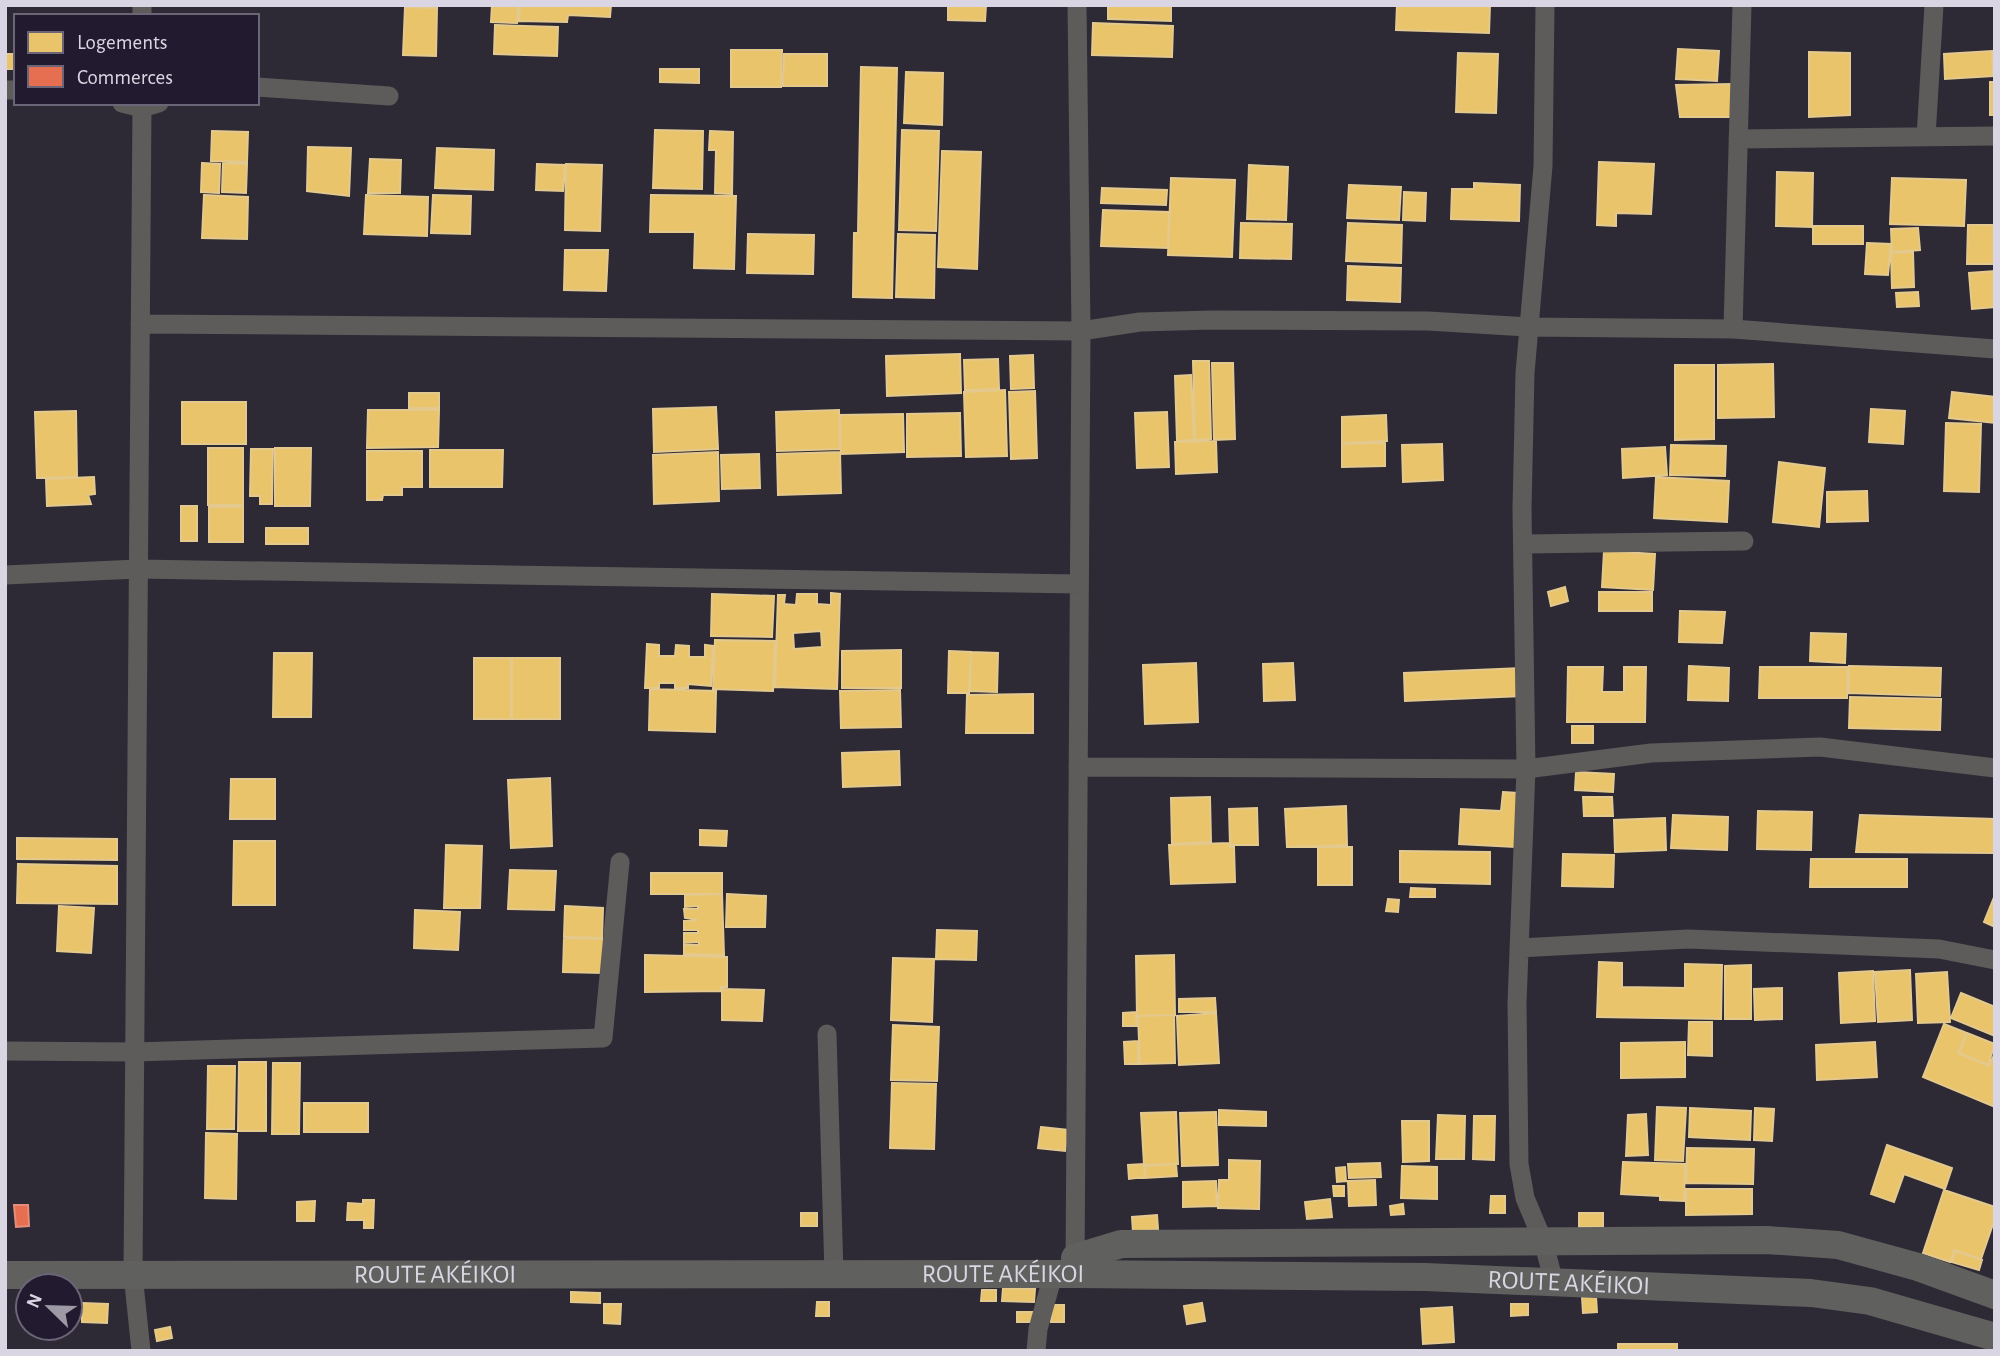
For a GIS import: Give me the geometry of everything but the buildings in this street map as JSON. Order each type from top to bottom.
[{"type":"street","points":[[1036,1351],[1038,1329],[1068,1269],[1078,767],[1081,331],[1077,5]]},
{"type":"street","points":[[1545,5],[1543,166],[1528,327],[1522,544],[1526,769],[1519,948],[1519,1164],[1525,1198],[1543,1241],[1554,1282]]},
{"type":"street","points":[[1733,329],[1742,5]]},
{"type":"street","points":[[1926,137],[1934,5]]},
{"type":"street","points":[[259,87],[389,96]]},
{"type":"street","points":[[141,1351],[133,1274],[134,1052],[140,324],[147,105]]},
{"type":"street","points":[[1738,139],[1995,136]]},
{"type":"street","points":[[140,324],[1081,331],[1140,322],[1428,321],[1528,327],[1733,329],[1995,349]]},
{"type":"street","points":[[1522,544],[1744,541]]},
{"type":"street","points":[[5,575],[138,569],[1079,584]]},
{"type":"street","points":[[1078,767],[1526,769],[1651,753],[1820,747],[1995,768]]},
{"type":"street","points":[[5,1051],[134,1052],[603,1038],[621,862]]},
{"type":"street","points":[[1519,948],[1688,939],[1939,949],[1995,960]]},
{"type":"street","points":[[827,1034],[834,1275]]},
{"type":"street","name":"ROUTE AKÉIKOI","points":[[1068,1269],[1121,1244],[1767,1240],[1838,1245],[1918,1266],[1995,1295]]},
{"type":"street","name":"ROUTE AKÉIKOI","points":[[5,1275],[834,1275],[1068,1269],[1554,1282],[1811,1293],[1870,1301],[1995,1337]]}]
